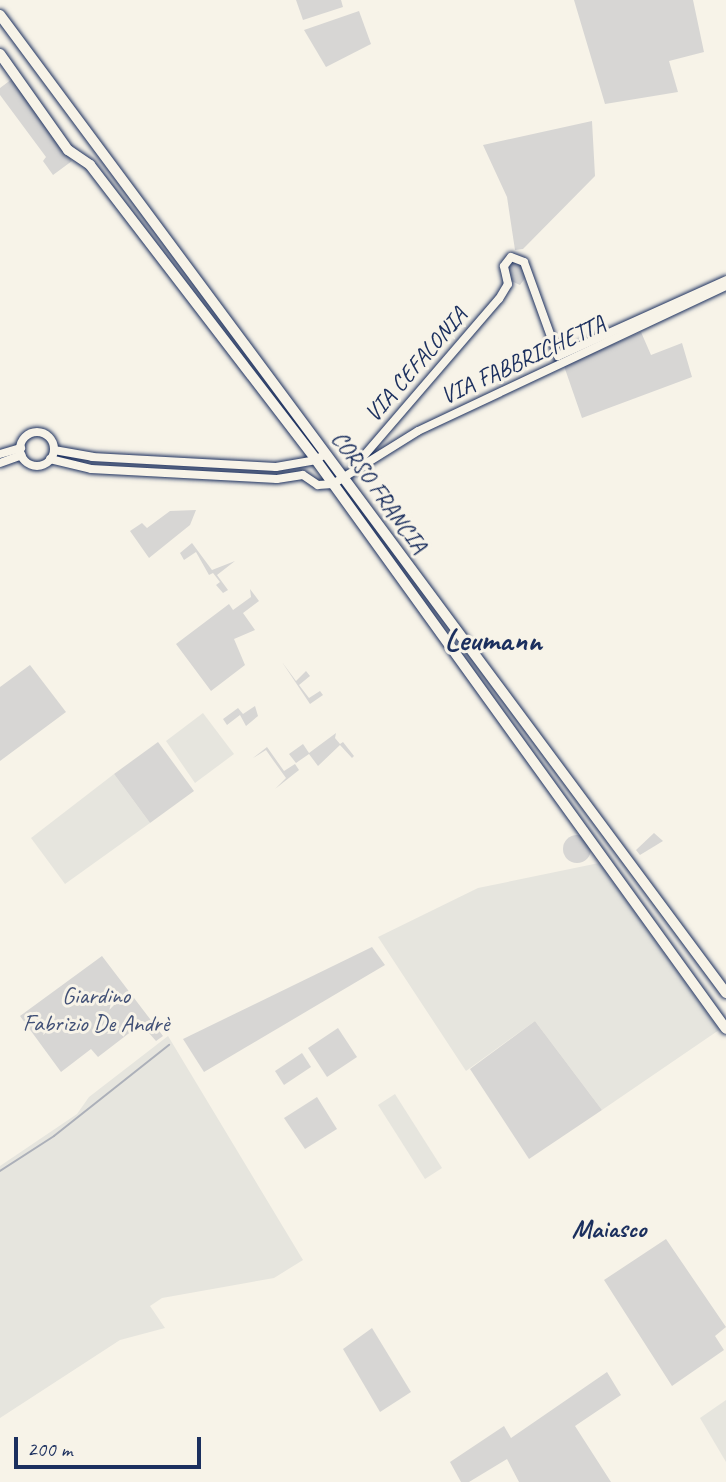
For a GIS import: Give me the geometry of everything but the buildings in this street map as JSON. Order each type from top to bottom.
[{"type":"main road","name":"CORSO FRANCIA","points":[[0,15],[320,457],[726,1029]]},
{"type":"main road","name":"CORSO FRANCIA","points":[[0,54],[68,150],[90,164],[320,457]]},
{"type":"main road","name":"CORSO FRANCIA","points":[[337,481],[726,993]]},
{"type":"street","name":"VIA CEFALONIA","points":[[352,470],[508,284],[504,265],[515,256],[524,262],[558,356]]},
{"type":"street","name":"VIA FABBRICHETTA","points":[[558,356],[726,280]]},
{"type":"street","name":"VIA FABBRICHETTA","points":[[337,481],[418,431],[726,286]]},
{"type":"street","points":[[0,454],[21,452],[36,466],[50,459],[54,450],[49,437],[38,432],[25,438],[21,452],[0,463]]},
{"type":"street","points":[[54,450],[92,457],[246,466],[320,457]]},
{"type":"street","points":[[50,459],[92,469],[277,479],[303,475],[318,485],[337,481]]},
{"type":"shaded area","points":[[203,713],[234,754],[195,783],[166,741]]},
{"type":"shaded area","points":[[114,774],[150,823],[65,884],[31,838]]},
{"type":"shaded area","points":[[599,863],[719,1030],[602,1110],[535,1021],[466,1071],[378,937],[478,888]]},
{"type":"shaded area","points":[[168,1036],[303,1260],[274,1278],[162,1298],[150,1306],[165,1328],[120,1340],[0,1418],[0,1166],[77,1114],[89,1097]]},
{"type":"shaded area","points":[[395,1094],[442,1168],[425,1179],[378,1105]]},
{"type":"shaded area","points":[[726,1400],[726,1462],[700,1418]]},
{"type":"green space","points":[[296,0],[341,0],[343,7],[303,20]]},
{"type":"green space","points":[[574,0],[693,0],[704,52],[669,61],[678,92],[605,104]]},
{"type":"green space","points":[[359,11],[371,44],[326,67],[304,30]]},
{"type":"green space","points":[[12,79],[72,161],[53,175],[43,161],[46,157],[0,95],[0,88]]},
{"type":"green space","points":[[592,121],[595,176],[523,249],[515,250],[507,197],[483,145]]},
{"type":"green space","points":[[512,260],[522,264],[526,277],[520,285],[511,281],[508,269]]},
{"type":"green space","points":[[641,332],[651,355],[682,343],[692,377],[582,418],[564,366]]},
{"type":"green space","points":[[196,510],[190,525],[149,558],[130,531],[142,523],[147,528],[170,511]]},
{"type":"green space","points":[[192,543],[212,570],[235,561],[217,575],[228,590],[223,593],[216,585],[220,582],[213,573],[209,575],[196,552],[184,560],[180,553]]},
{"type":"green space","points":[[250,589],[259,601],[243,613],[255,630],[234,639],[245,665],[211,691],[176,644],[229,604],[233,610],[251,597]]},
{"type":"green space","points":[[282,662],[296,681],[306,671],[310,676],[299,685],[309,698],[320,691],[323,695],[310,704]]},
{"type":"green space","points":[[30,665],[66,712],[0,761],[0,687]]},
{"type":"green space","points":[[255,706],[258,716],[246,726],[240,715],[227,725],[223,719],[238,708],[243,714]]},
{"type":"green space","points":[[336,733],[335,738],[340,744],[343,742],[354,756],[352,758],[340,745],[318,766],[309,754],[296,763],[289,754],[303,744],[309,753]]},
{"type":"green space","points":[[158,742],[194,791],[150,823],[114,774]]},
{"type":"green space","points":[[267,747],[284,771],[295,764],[299,770],[275,789],[286,778],[266,750],[253,758]]},
{"type":"green space","points":[[654,833],[663,841],[640,855],[636,850]]},
{"type":"green space","points":[[577,835],[587,839],[591,849],[587,859],[577,863],[567,859],[563,849],[567,839]]},
{"type":"green space","points":[[372,947],[385,965],[204,1072],[183,1039]]},
{"type":"green space","name":"Giardino Fabrizio De Andrè","points":[[102,956],[163,1036],[156,1041],[141,1024],[98,1057],[91,1049],[61,1072],[20,1016]]},
{"type":"green space","points":[[535,1021],[602,1110],[529,1159],[470,1069]]},
{"type":"green space","points":[[338,1028],[357,1057],[327,1077],[308,1048]]},
{"type":"green space","points":[[302,1053],[311,1067],[284,1085],[275,1071]]},
{"type":"green space","points":[[317,1097],[337,1129],[305,1149],[284,1118]]},
{"type":"green space","points":[[666,1239],[726,1327],[715,1336],[724,1350],[672,1386],[604,1280]]},
{"type":"green space","points":[[372,1328],[411,1392],[380,1412],[343,1349]]},
{"type":"green space","points":[[607,1372],[621,1395],[575,1426],[611,1482],[519,1482],[507,1459],[469,1482],[461,1482],[450,1462],[504,1426],[511,1438]]},
{"type":"waterway","points":[[0,1171],[54,1136],[169,1045]]},
{"type":"district","name":"Leumann","points":[[493,640]]},
{"type":"district","name":"Maiasco","points":[[609,1229]]}]
